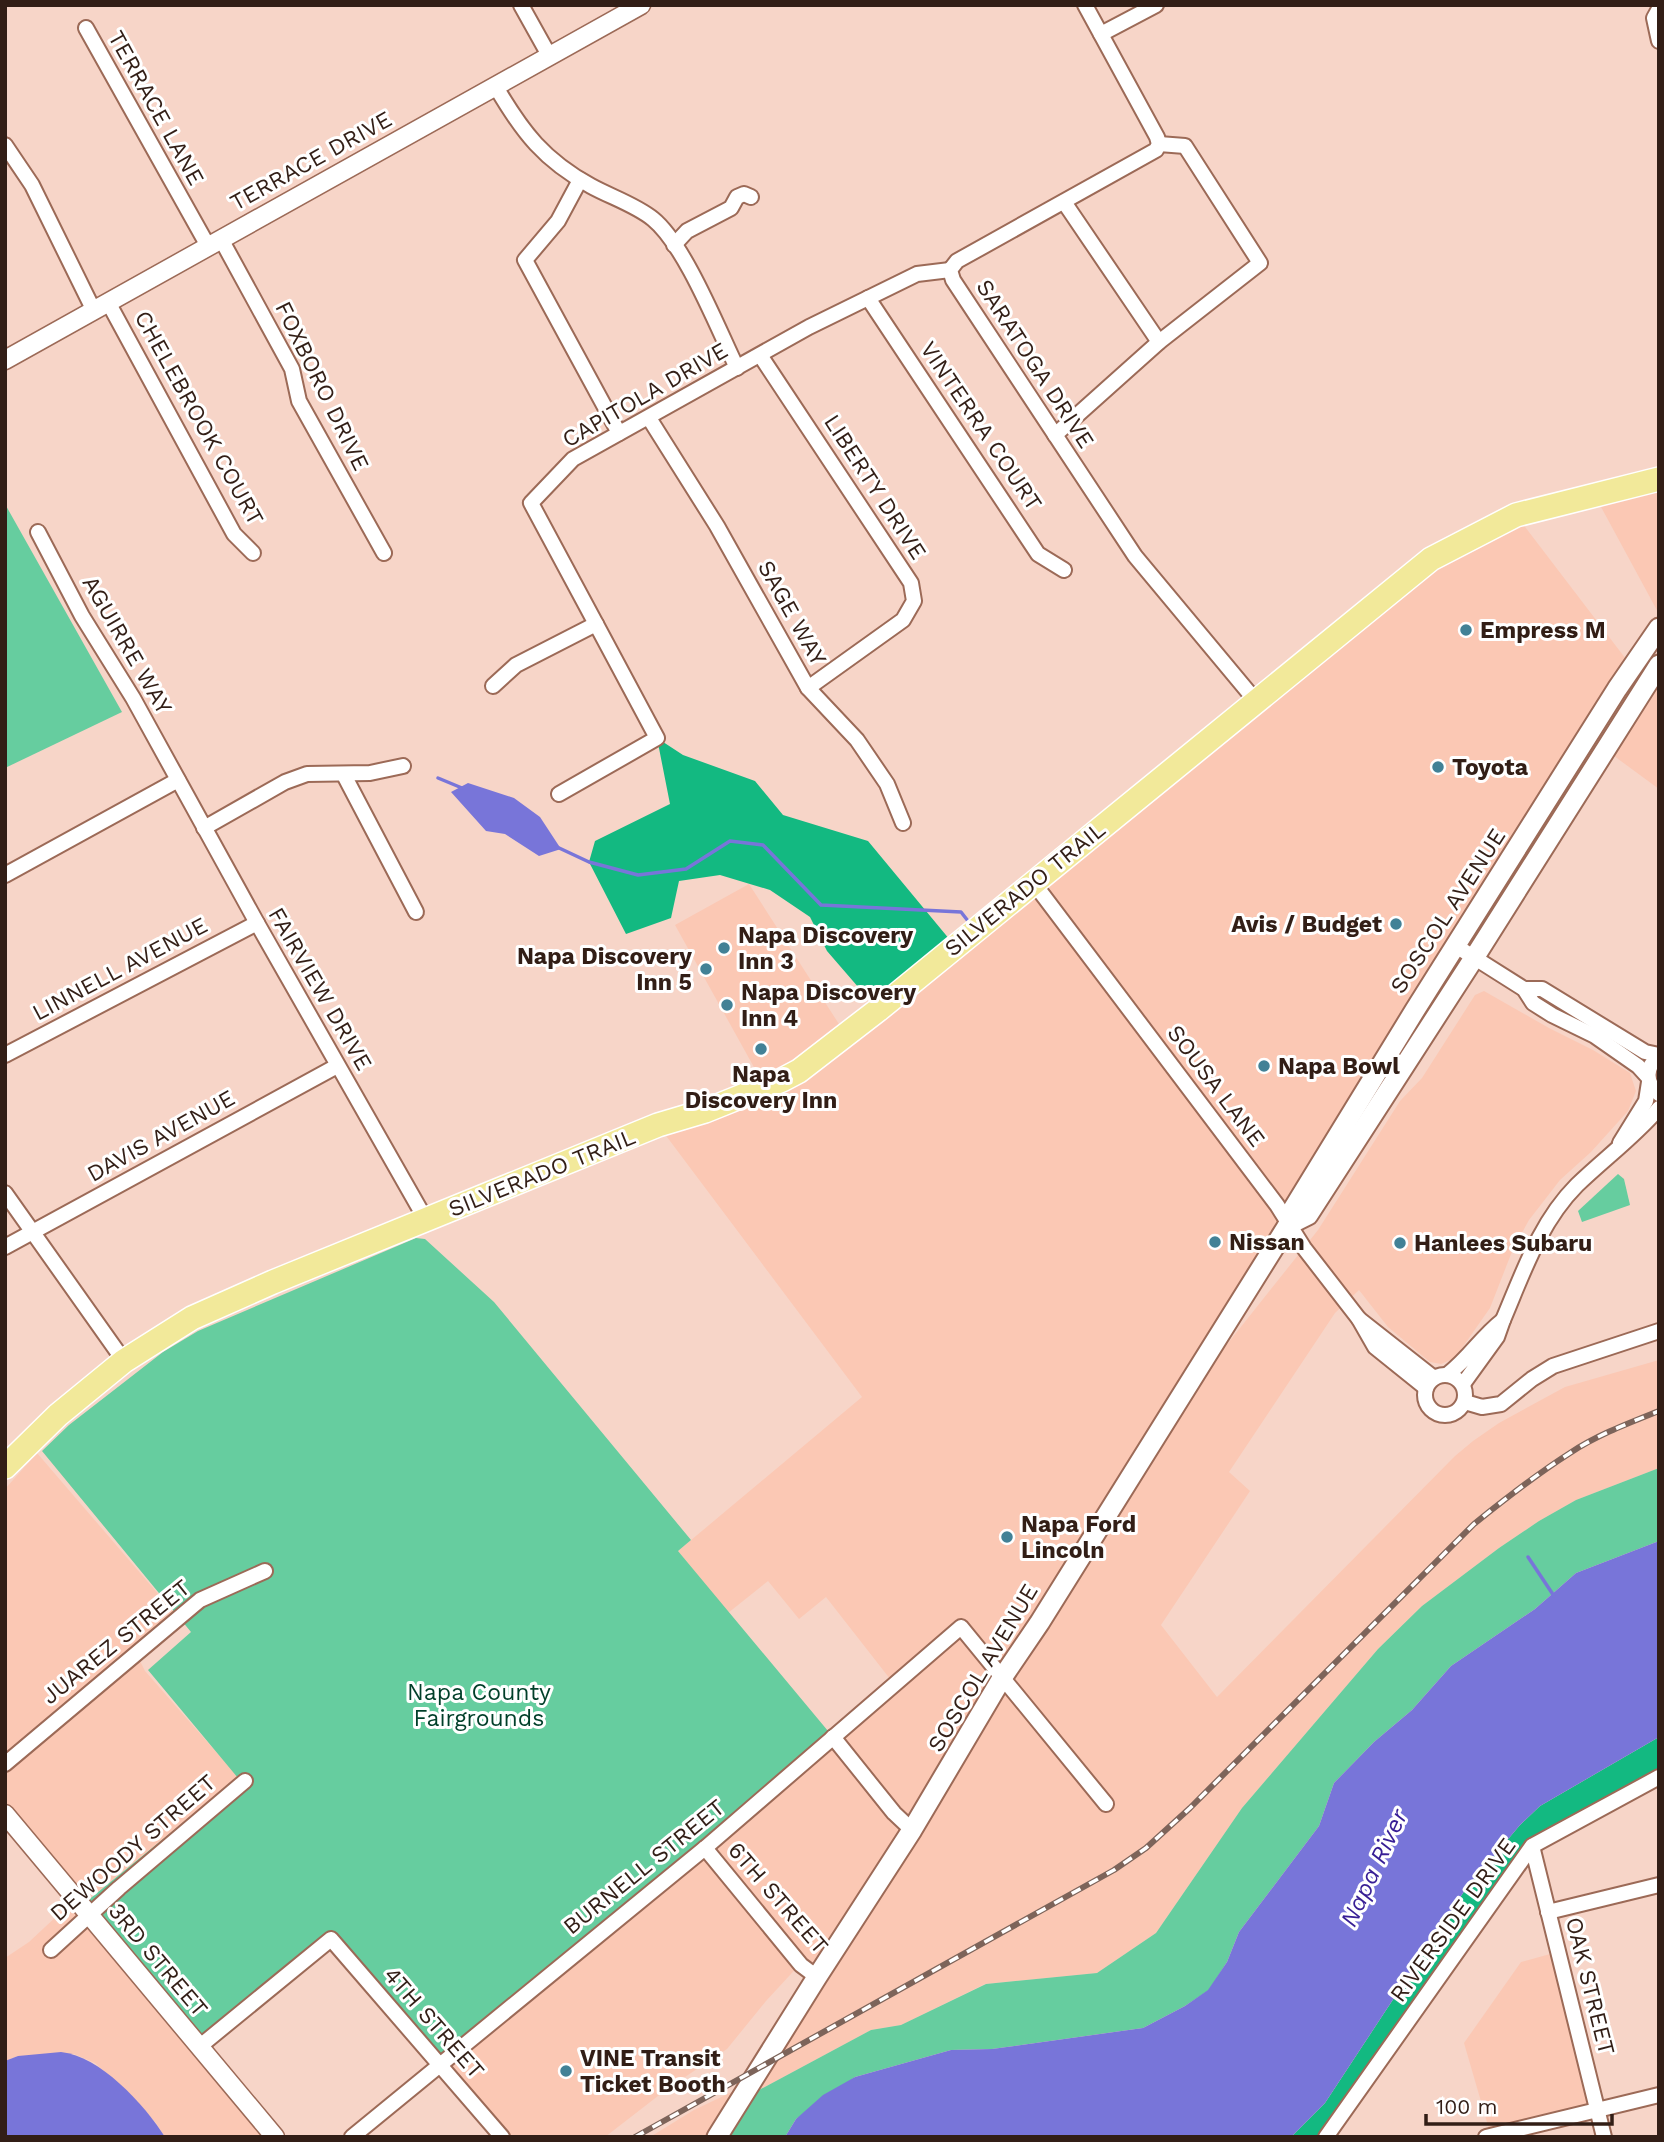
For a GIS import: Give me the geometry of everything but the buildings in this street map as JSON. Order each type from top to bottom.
[{"type":"main road","name":"SILVERADO TRAIL","points":[[5,1467],[58,1415],[124,1361],[192,1318],[273,1282],[658,1125],[705,1111],[791,1075],[846,1035],[1431,559],[1516,515],[1659,479]]},
{"type":"main road","name":"SOSCOL AVENUE","points":[[717,2137],[912,1830],[1002,1678],[1040,1622],[1289,1225],[1290,1214],[1354,1107],[1659,628]]},
{"type":"main road","name":"SOSCOL AVENUE","points":[[1289,1225],[1308,1215],[1659,665]]},
{"type":"street","points":[[521,5],[550,57]]},
{"type":"street","name":"TERRACE DRIVE","points":[[5,360],[641,5]]},
{"type":"street","points":[[1055,435],[1159,342],[1260,263],[1185,146],[1159,144],[1085,5]]},
{"type":"street","points":[[1101,34],[1156,5]]},
{"type":"street","points":[[1659,9],[1654,18],[1659,41]]},
{"type":"street","name":"TERRACE LANE","points":[[86,28],[214,243]]},
{"type":"street","points":[[496,88],[536,147],[580,180],[652,219],[674,244],[737,368]]},
{"type":"street","name":"SARATOGA DRIVE","points":[[1159,144],[1156,150],[957,261],[950,270],[953,280],[1135,556],[1255,700]]},
{"type":"street","name":"CHELEBROOK COURT","points":[[5,145],[32,185],[234,534],[253,553]]},
{"type":"street","points":[[580,180],[558,221],[525,260],[619,433]]},
{"type":"street","points":[[674,244],[687,231],[731,208],[737,197],[744,194],[751,197]]},
{"type":"street","points":[[1064,202],[1159,342]]},
{"type":"street","name":"FOXBORO DRIVE","points":[[214,243],[292,369],[299,401],[384,553]]},
{"type":"street","name":"CAPITOLA DRIVE","points":[[596,624],[531,503],[573,459],[809,327],[917,274],[950,270]]},
{"type":"street","name":"VINTERRA COURT","points":[[868,298],[1038,554],[1064,570]]},
{"type":"street","name":"LIBERTY DRIVE","points":[[760,355],[911,583],[914,601],[903,620],[808,688]]},
{"type":"street","name":"SAGE WAY","points":[[649,418],[717,526],[808,688],[857,740],[887,784],[903,823]]},
{"type":"street","name":"AGUIRRE WAY","points":[[38,532],[82,616],[133,698],[178,780]]},
{"type":"street","points":[[493,686],[516,666],[596,624],[657,738],[558,794]]},
{"type":"street","points":[[204,828],[285,782],[307,774],[370,773],[403,766]]},
{"type":"street","points":[[344,775],[416,912]]},
{"type":"street","points":[[5,875],[178,780]]},
{"type":"street","name":"FAIRVIEW DRIVE","points":[[178,780],[426,1220]]},
{"type":"street","name":"SOUSA LANE","points":[[1033,882],[1277,1205],[1359,1319],[1436,1380]]},
{"type":"street","name":"LINNELL AVENUE","points":[[5,1055],[257,923]]},
{"type":"street","points":[[1456,946],[1524,989],[1533,1003],[1595,1036],[1639,1066],[1659,1094]]},
{"type":"street","points":[[1524,989],[1542,989],[1645,1052],[1659,1055],[1651,1064],[1646,1101],[1617,1148]]},
{"type":"street","name":"DAVIS AVENUE","points":[[5,1247],[337,1066]]},
{"type":"street","points":[[1463,1384],[1497,1337],[1543,1229],[1578,1184],[1617,1148],[1637,1134],[1659,1108]]},
{"type":"street","points":[[5,1193],[124,1361]]},
{"type":"street","points":[[1436,1380],[1456,1378],[1463,1384],[1465,1402],[1460,1409],[1452,1414],[1437,1413],[1426,1400],[1436,1380],[1466,1360],[1486,1333],[1503,1320]]},
{"type":"street","points":[[1465,1402],[1482,1407],[1500,1404],[1553,1366],[1659,1331]]},
{"type":"street","name":"JUAREZ STREET","points":[[5,1764],[200,1600],[265,1571]]},
{"type":"street","name":"BURNELL STREET","points":[[352,2137],[439,2063],[705,1848],[961,1627],[1002,1678]]},
{"type":"street","points":[[1002,1678],[1106,1804]]},
{"type":"street","points":[[833,1737],[894,1813],[912,1830]]},
{"type":"street","name":"RIVERSIDE DRIVE","points":[[1326,2137],[1532,1846],[1659,1777]]},
{"type":"street","name":"DEWOODY STREET","points":[[51,1950],[245,1781]]},
{"type":"street","name":"3RD STREET","points":[[5,1814],[275,2137]]},
{"type":"street","name":"OAK STREET","points":[[1532,1846],[1604,2137]]},
{"type":"street","name":"6TH STREET","points":[[705,1848],[801,1965],[817,1977]]},
{"type":"street","points":[[1548,1912],[1659,1885]]},
{"type":"street","name":"4TH STREET","points":[[199,2047],[331,1939],[502,2137]]},
{"type":"street","points":[[1486,2137],[1659,2095]]},
{"type":"shaded area","points":[[1659,479],[1659,614],[1594,494]]},
{"type":"shaded area","points":[[1516,515],[1632,667],[812,1970],[802,1962],[727,2049],[667,2089],[605,2137],[502,2137],[438,2063],[894,1684],[826,1597],[799,1619],[768,1581],[728,1613],[678,1551],[862,1397],[658,1125],[765,1087],[675,925],[749,884],[846,1035],[1398,584]]},
{"type":"shaded area","points":[[1659,665],[1659,789],[1610,753]]},
{"type":"shaded area","points":[[1484,991],[1630,1073],[1636,1091],[1628,1111],[1591,1152],[1560,1180],[1529,1220],[1513,1249],[1490,1308],[1455,1358],[1441,1364],[1430,1362],[1388,1327],[1359,1290],[1335,1313],[1229,1472],[1250,1491],[1161,1625],[1217,1697],[1455,1456],[1473,1441],[1499,1423],[1565,1387],[1659,1360],[1659,1468],[1576,1500],[1539,1521],[1422,1606],[1378,1649],[1242,1808],[1156,1933],[1097,1973],[985,1984],[901,2025],[871,2030],[759,2090],[1013,1676],[1053,1618],[1217,1357],[1318,1230],[1400,1101],[1422,1078],[1475,995]]},
{"type":"shaded area","points":[[37,1453],[178,1617],[136,1653],[145,1671],[239,1778],[81,1905],[275,2137],[165,2137],[156,2123],[125,2090],[95,2063],[74,2054],[18,2056],[5,2061],[5,1958],[29,1942],[75,1899],[5,1814],[5,1489]]},
{"type":"shaded area","points":[[1561,1951],[1598,2110],[1491,2136],[1464,2043],[1521,1962]]},
{"type":"shaded area","points":[[736,2090],[704,2137],[650,2137],[694,2110]]},
{"type":"green space","points":[[5,504],[122,712],[5,768]]},
{"type":"green space","points":[[657,738],[683,755],[755,781],[783,815],[868,841],[955,946],[878,1010],[827,951],[810,917],[770,890],[720,875],[679,881],[671,918],[626,934],[589,862],[595,841],[670,804]]},
{"type":"green space","points":[[1618,1174],[1624,1179],[1630,1205],[1582,1222],[1578,1211]]},
{"type":"green space","name":"Napa County Fairgrounds","points":[[416,1238],[425,1239],[494,1302],[691,1540],[678,1551],[833,1737],[438,2063],[331,1939],[199,2047],[81,1906],[238,1778],[148,1670],[191,1632],[42,1451],[69,1425],[163,1352],[198,1331]]},
{"type":"green space","points":[[1659,1468],[1659,1541],[1576,1573],[1535,1609],[1451,1666],[1412,1710],[1374,1742],[1334,1783],[1319,1826],[1239,1932],[1227,1962],[1209,1990],[1143,2028],[992,2049],[951,2050],[855,2077],[796,2119],[785,2137],[729,2137],[759,2090],[871,2030],[901,2025],[986,1984],[1097,1973],[1156,1933],[1242,1808],[1378,1649],[1422,1606],[1539,1521],[1576,1500]]},
{"type":"green space","points":[[1659,1737],[1659,1777],[1532,1846],[1326,2137],[1291,2137],[1325,2103],[1465,1890],[1520,1825],[1540,1806]]},
{"type":"water","points":[[468,783],[514,798],[540,817],[561,849],[539,856],[505,834],[486,831],[451,792]]},
{"type":"water","name":"Napa River","points":[[1659,1541],[1659,1737],[1540,1806],[1520,1825],[1465,1890],[1325,2103],[1291,2137],[785,2137],[796,2119],[823,2095],[855,2077],[951,2050],[992,2049],[1143,2028],[1185,2006],[1208,1990],[1227,1962],[1239,1932],[1319,1826],[1334,1783],[1374,1742],[1412,1710],[1451,1666],[1535,1609],[1576,1573]]},
{"type":"water","points":[[61,2052],[76,2055],[106,2072],[145,2110],[165,2137],[5,2137],[5,2061],[18,2056]]},
{"type":"waterway","points":[[438,778],[462,788]]},
{"type":"waterway","points":[[557,847],[589,862],[638,875],[686,869],[730,841],[763,845],[821,905],[961,912],[968,921]]},
{"type":"waterway","points":[[1528,1557],[1554,1596]]},
{"type":"railway","points":[[635,2137],[1114,1870],[1146,1848],[1190,1808],[1474,1524],[1533,1478],[1580,1447],[1659,1411]]},
{"type":"place","name":"Empress M","points":[[1466,630]]},
{"type":"place","name":"Toyota","points":[[1438,767]]},
{"type":"place","name":"Avis / Budget","points":[[1396,924]]},
{"type":"place","name":"Napa Discovery Inn 3","points":[[724,948]]},
{"type":"place","name":"Napa Discovery Inn 5","points":[[706,969]]},
{"type":"place","name":"Napa Discovery Inn 4","points":[[727,1005]]},
{"type":"place","name":"Napa Discovery Inn","points":[[761,1049]]},
{"type":"place","name":"Napa Bowl","points":[[1264,1066]]},
{"type":"place","name":"Nissan","points":[[1215,1242]]},
{"type":"place","name":"Hanlees Subaru","points":[[1400,1243]]},
{"type":"place","name":"Napa Ford Lincoln","points":[[1007,1537]]},
{"type":"place","name":"VINE Transit Ticket Booth","points":[[566,2071]]}]
